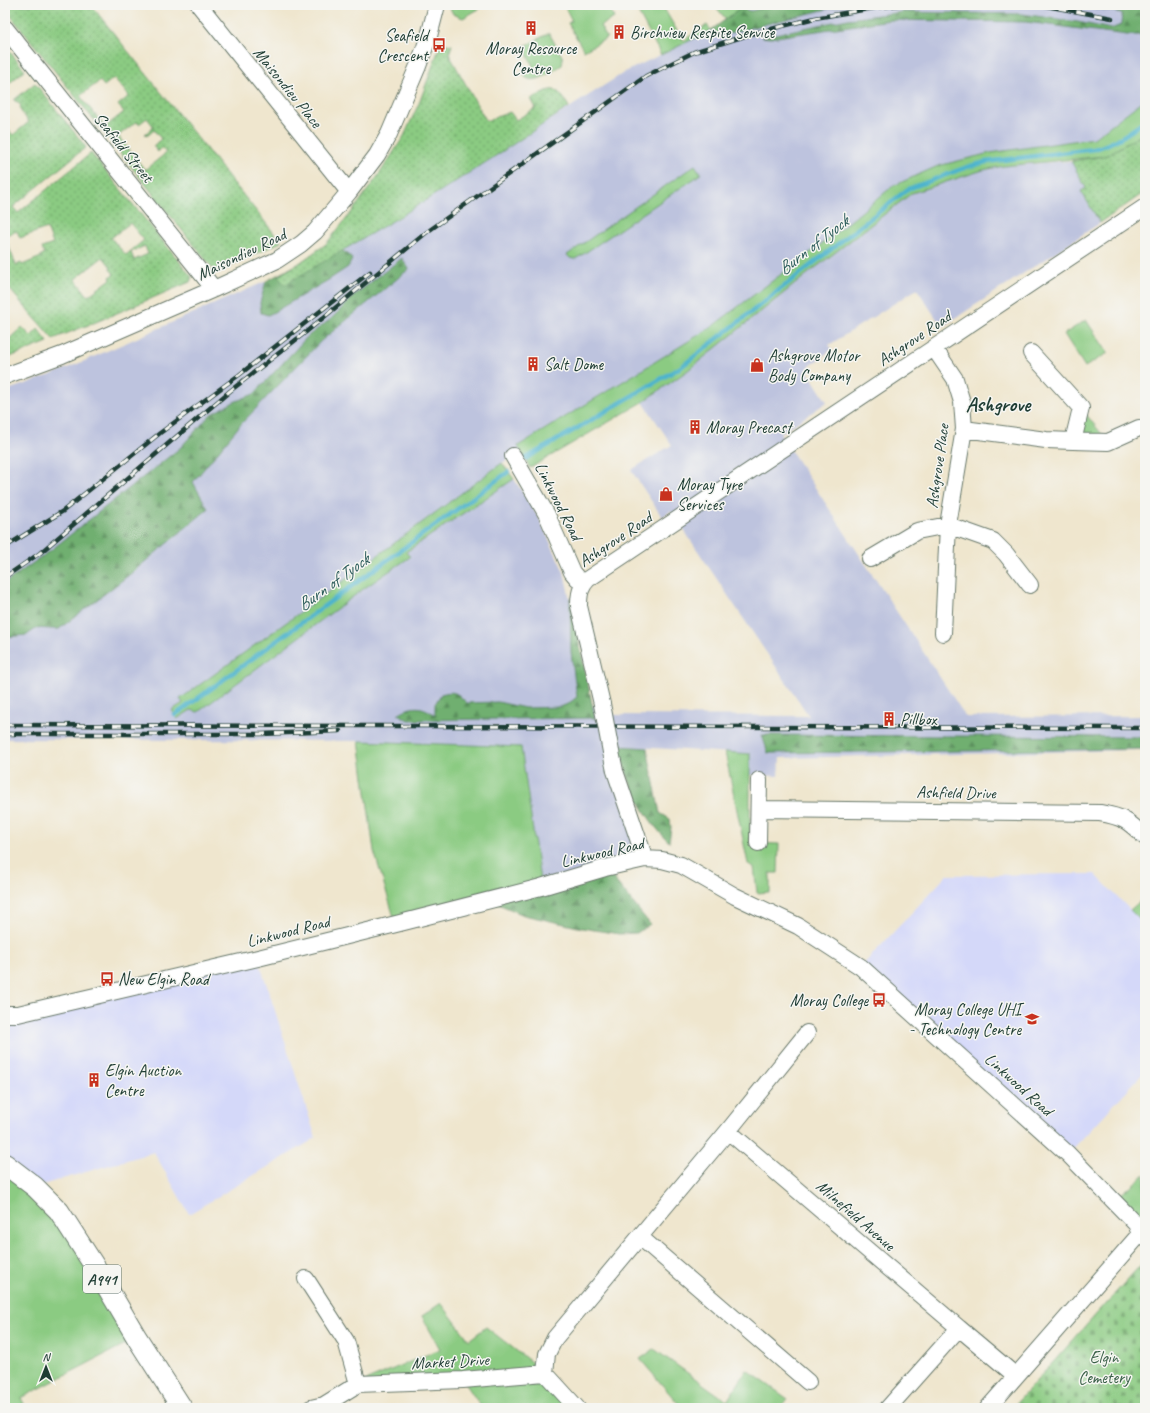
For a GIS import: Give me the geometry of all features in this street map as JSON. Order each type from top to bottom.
[{"type":"main road","name":"A941","points":[[5,1164],[35,1187],[59,1211],[182,1408]]},
{"type":"street","name":"Maisondieu Place","points":[[198,5],[348,192]]},
{"type":"street","name":"Maisondieu Road","points":[[5,376],[62,355],[214,289],[277,260],[302,244],[315,232],[348,192],[377,155],[389,134],[399,114],[424,51],[437,5]]},
{"type":"street","name":"Seafield Street","points":[[5,28],[214,289]]},
{"type":"street","name":"Ashgrove Road","points":[[645,859],[615,771],[602,704],[579,606],[579,597],[584,584],[593,574],[1145,207]]},
{"type":"street","name":"Ashgrove Place","points":[[934,348],[955,380],[962,402],[964,429],[948,525],[943,633]]},
{"type":"street","points":[[1031,354],[1081,408],[1073,442]]},
{"type":"street","points":[[964,429],[1046,440],[1108,442],[1139,428]]},
{"type":"street","name":"Linkwood Road","points":[[513,456],[548,515],[572,572],[584,584]]},
{"type":"street","name":"Ashgrove Place","points":[[870,559],[918,531],[948,525],[993,540],[1030,585]]},
{"type":"street","points":[[758,843],[759,780]]},
{"type":"street","name":"Ashfield Drive","points":[[759,809],[1100,813],[1115,816],[1129,822],[1145,837]]},
{"type":"street","name":"Linkwood Road","points":[[9,1017],[381,928],[541,887],[605,868],[645,859],[662,860],[681,866],[735,896],[798,926],[861,967],[1068,1154],[1142,1228]]},
{"type":"street","points":[[577,1408],[545,1373],[547,1354],[556,1338],[728,1131],[807,1033]]},
{"type":"street","name":"Milnefield Avenue","points":[[728,1131],[1016,1376]]},
{"type":"street","points":[[988,1408],[1142,1228]]},
{"type":"street","points":[[640,1237],[808,1382]]},
{"type":"street","points":[[306,1279],[346,1341],[358,1384]]},
{"type":"street","points":[[888,1408],[959,1328]]},
{"type":"street","name":"Market Drive","points":[[311,1408],[324,1405],[358,1384],[463,1380],[545,1373]]},
{"type":"shaded area","points":[[743,5],[1143,5],[1145,6],[1145,99],[1094,138],[990,153],[938,166],[893,186],[833,236],[710,328],[518,446],[521,452],[502,463],[334,588],[180,699],[191,710],[198,712],[366,587],[410,557],[406,552],[514,479],[540,520],[564,572],[593,706],[611,702],[614,715],[809,716],[671,511],[662,517],[631,470],[672,445],[643,402],[687,371],[810,272],[912,193],[983,170],[1004,166],[1071,161],[1086,188],[1081,191],[1100,223],[942,327],[917,289],[829,345],[832,349],[806,369],[827,402],[780,434],[966,717],[1145,716],[1145,750],[780,758],[779,776],[750,775],[750,754],[620,746],[620,750],[612,752],[645,859],[541,887],[520,747],[359,741],[5,739],[5,391],[82,362],[278,276],[401,216],[625,72],[711,30],[740,9]]},
{"type":"shaded area","name":"Moray College UHI - Technology Centre","points":[[1095,874],[1145,925],[1145,1071],[1068,1154],[861,967],[947,875]]},
{"type":"shaded area","points":[[258,958],[316,1138],[189,1214],[154,1152],[35,1187],[5,1164],[5,1019]]},
{"type":"green space","points":[[10,5],[91,5],[281,242],[220,270],[213,269],[5,9]],"holes":[[[114,78],[129,96],[118,105],[124,112],[105,127],[80,96],[100,81],[104,86]],[[147,118],[154,127],[145,134],[147,136],[154,130],[161,139],[153,146],[158,152],[162,148],[166,153],[145,170],[118,136],[136,122],[139,124]]]},
{"type":"green space","points":[[451,5],[486,5],[463,18],[453,14],[450,8]]},
{"type":"green space","points":[[564,5],[624,5],[611,12],[614,18],[600,26],[607,38],[584,51],[568,23],[572,21]]},
{"type":"green space","points":[[634,5],[662,5],[683,41],[707,25],[711,30],[661,55]]},
{"type":"green space","points":[[714,5],[736,5],[740,9],[726,19]]},
{"type":"green space","points":[[736,5],[743,5],[740,9]]},
{"type":"green space","points":[[774,5],[843,5],[722,35],[711,30],[740,9],[751,11]]},
{"type":"green space","points":[[1078,5],[1143,5],[1145,6],[1145,35],[1127,35],[1026,22],[890,20],[770,38],[761,37],[848,19],[902,12],[1022,14],[1078,22],[1111,29],[1121,25],[1122,13]]},
{"type":"green space","points":[[549,33],[563,58],[562,65],[541,78],[526,78],[522,73],[533,66],[523,47]]},
{"type":"green space","points":[[441,43],[452,45],[449,54],[486,121],[510,112],[516,120],[536,108],[531,99],[549,90],[557,91],[561,94],[569,107],[401,216],[284,285],[278,276],[326,244],[380,173],[404,136],[420,101]]},
{"type":"green space","points":[[5,46],[25,70],[5,87]]},
{"type":"green space","points":[[35,83],[86,147],[13,207],[18,213],[91,153],[192,277],[190,282],[53,339],[5,284],[5,237],[16,265],[21,263],[22,265],[41,257],[41,255],[44,254],[42,248],[53,244],[47,228],[20,238],[17,231],[5,236],[5,126],[13,135],[29,122],[20,110],[21,106],[14,100]],"holes":[[[130,223],[144,240],[126,255],[111,238]],[[145,246],[148,254],[134,260],[131,252]],[[103,257],[111,267],[110,269],[114,274],[110,277],[111,279],[88,296],[75,279]]]},
{"type":"green space","points":[[1145,99],[1145,133],[1105,156],[1004,166],[983,170],[912,193],[810,272],[687,371],[643,402],[530,468],[518,446],[710,328],[832,236],[893,186],[938,166],[990,153],[1094,138]]},
{"type":"green space","points":[[1145,133],[1145,192],[1100,223],[1081,191],[1086,188],[1071,161],[1105,156]]},
{"type":"green space","points":[[695,165],[701,174],[582,255],[575,259],[570,258],[567,255]]},
{"type":"green space","points":[[319,249],[343,251],[350,256],[352,260],[348,267],[330,279],[274,312],[268,315],[261,313],[260,303],[266,281],[298,264]]},
{"type":"green space","points":[[402,258],[409,269],[321,341],[241,424],[193,482],[208,509],[129,575],[59,629],[37,628],[27,635],[5,637],[5,583],[51,550],[180,448],[211,414],[254,394],[308,336],[331,319],[356,294]]},
{"type":"green space","points":[[1086,320],[1108,353],[1085,367],[1064,334]]},
{"type":"green space","points":[[22,327],[31,336],[38,329],[48,342],[5,359],[5,343]]},
{"type":"green space","points":[[1081,408],[1108,442],[1073,441]]},
{"type":"green space","points":[[502,463],[514,479],[406,552],[410,557],[366,587],[198,712],[191,710],[177,719],[172,710],[183,703],[180,699],[334,588]]},
{"type":"green space","points":[[570,598],[595,718],[408,720],[398,714],[408,709],[417,707],[426,709],[435,715],[435,704],[441,694],[450,692],[456,693],[467,703],[498,702],[525,708],[560,707],[568,704],[577,697],[571,652]]},
{"type":"green space","points":[[762,735],[1145,737],[1145,749],[768,753]]},
{"type":"green space","points":[[359,741],[521,747],[541,887],[396,924],[374,851]]},
{"type":"green space","points":[[619,746],[647,748],[660,813],[670,819],[671,828],[669,842],[652,822],[637,798],[626,772]]},
{"type":"green space","points":[[725,752],[750,754],[750,843],[779,844],[778,873],[770,873],[770,892],[757,893],[754,867],[748,864]]},
{"type":"green space","points":[[605,868],[650,924],[637,933],[619,934],[582,928],[524,915],[489,900]]},
{"type":"green space","points":[[1145,897],[1145,925],[1130,910]]},
{"type":"green space","points":[[5,1164],[59,1211],[137,1338],[21,1398],[26,1408],[5,1408]]},
{"type":"green space","points":[[1145,1174],[1145,1216],[1136,1224],[1113,1201]]},
{"type":"green space","name":"Elgin Cemetery","points":[[1145,1260],[1145,1408],[1012,1408]]},
{"type":"green space","points":[[441,1303],[469,1340],[486,1327],[545,1373],[577,1408],[482,1408],[463,1380],[358,1384],[440,1349],[422,1316]]},
{"type":"green space","points":[[654,1349],[727,1401],[747,1370],[788,1399],[780,1408],[682,1408],[640,1359]]},
{"type":"waterway","name":"Burn of Tyock","points":[[525,459],[681,367],[908,189],[967,167],[986,162],[1094,149],[1121,138],[1145,121]]},
{"type":"waterway","name":"Burn of Tyock","points":[[175,715],[508,472]]},
{"type":"railway","points":[[5,577],[40,553],[230,391],[306,332],[427,232],[646,76],[694,52],[751,34],[815,18],[898,5]]},
{"type":"railway","points":[[1041,5],[1112,18]]},
{"type":"railway","points":[[5,547],[63,511],[160,433],[239,375],[370,272]]},
{"type":"railway","points":[[5,725],[1145,728]]},
{"type":"railway","points":[[5,734],[261,734],[340,731]]},
{"type":"place","name":"Moray Resource Centre","points":[[531,28]]},
{"type":"place","name":"Birchview Respite Service","points":[[619,32]]},
{"type":"place","name":"Seafield Crescent","points":[[439,45]]},
{"type":"place","name":"Salt Dome","points":[[533,364]]},
{"type":"place","name":"Ashgrove Motor Body Company","points":[[757,365]]},
{"type":"place","name":"Moray Precast","points":[[695,427]]},
{"type":"place","name":"Moray Tyre Services","points":[[666,494]]},
{"type":"place","name":"Pillbox","points":[[889,719]]},
{"type":"place","name":"New Elgin Road","points":[[107,979]]},
{"type":"place","name":"Moray College","points":[[879,1000]]},
{"type":"place","name":"Moray College UHI - Technology Centre","points":[[1032,1019]]},
{"type":"place","name":"Elgin Auction Centre","points":[[94,1080]]},
{"type":"district","name":"Ashgrove","points":[[998,404]]}]
